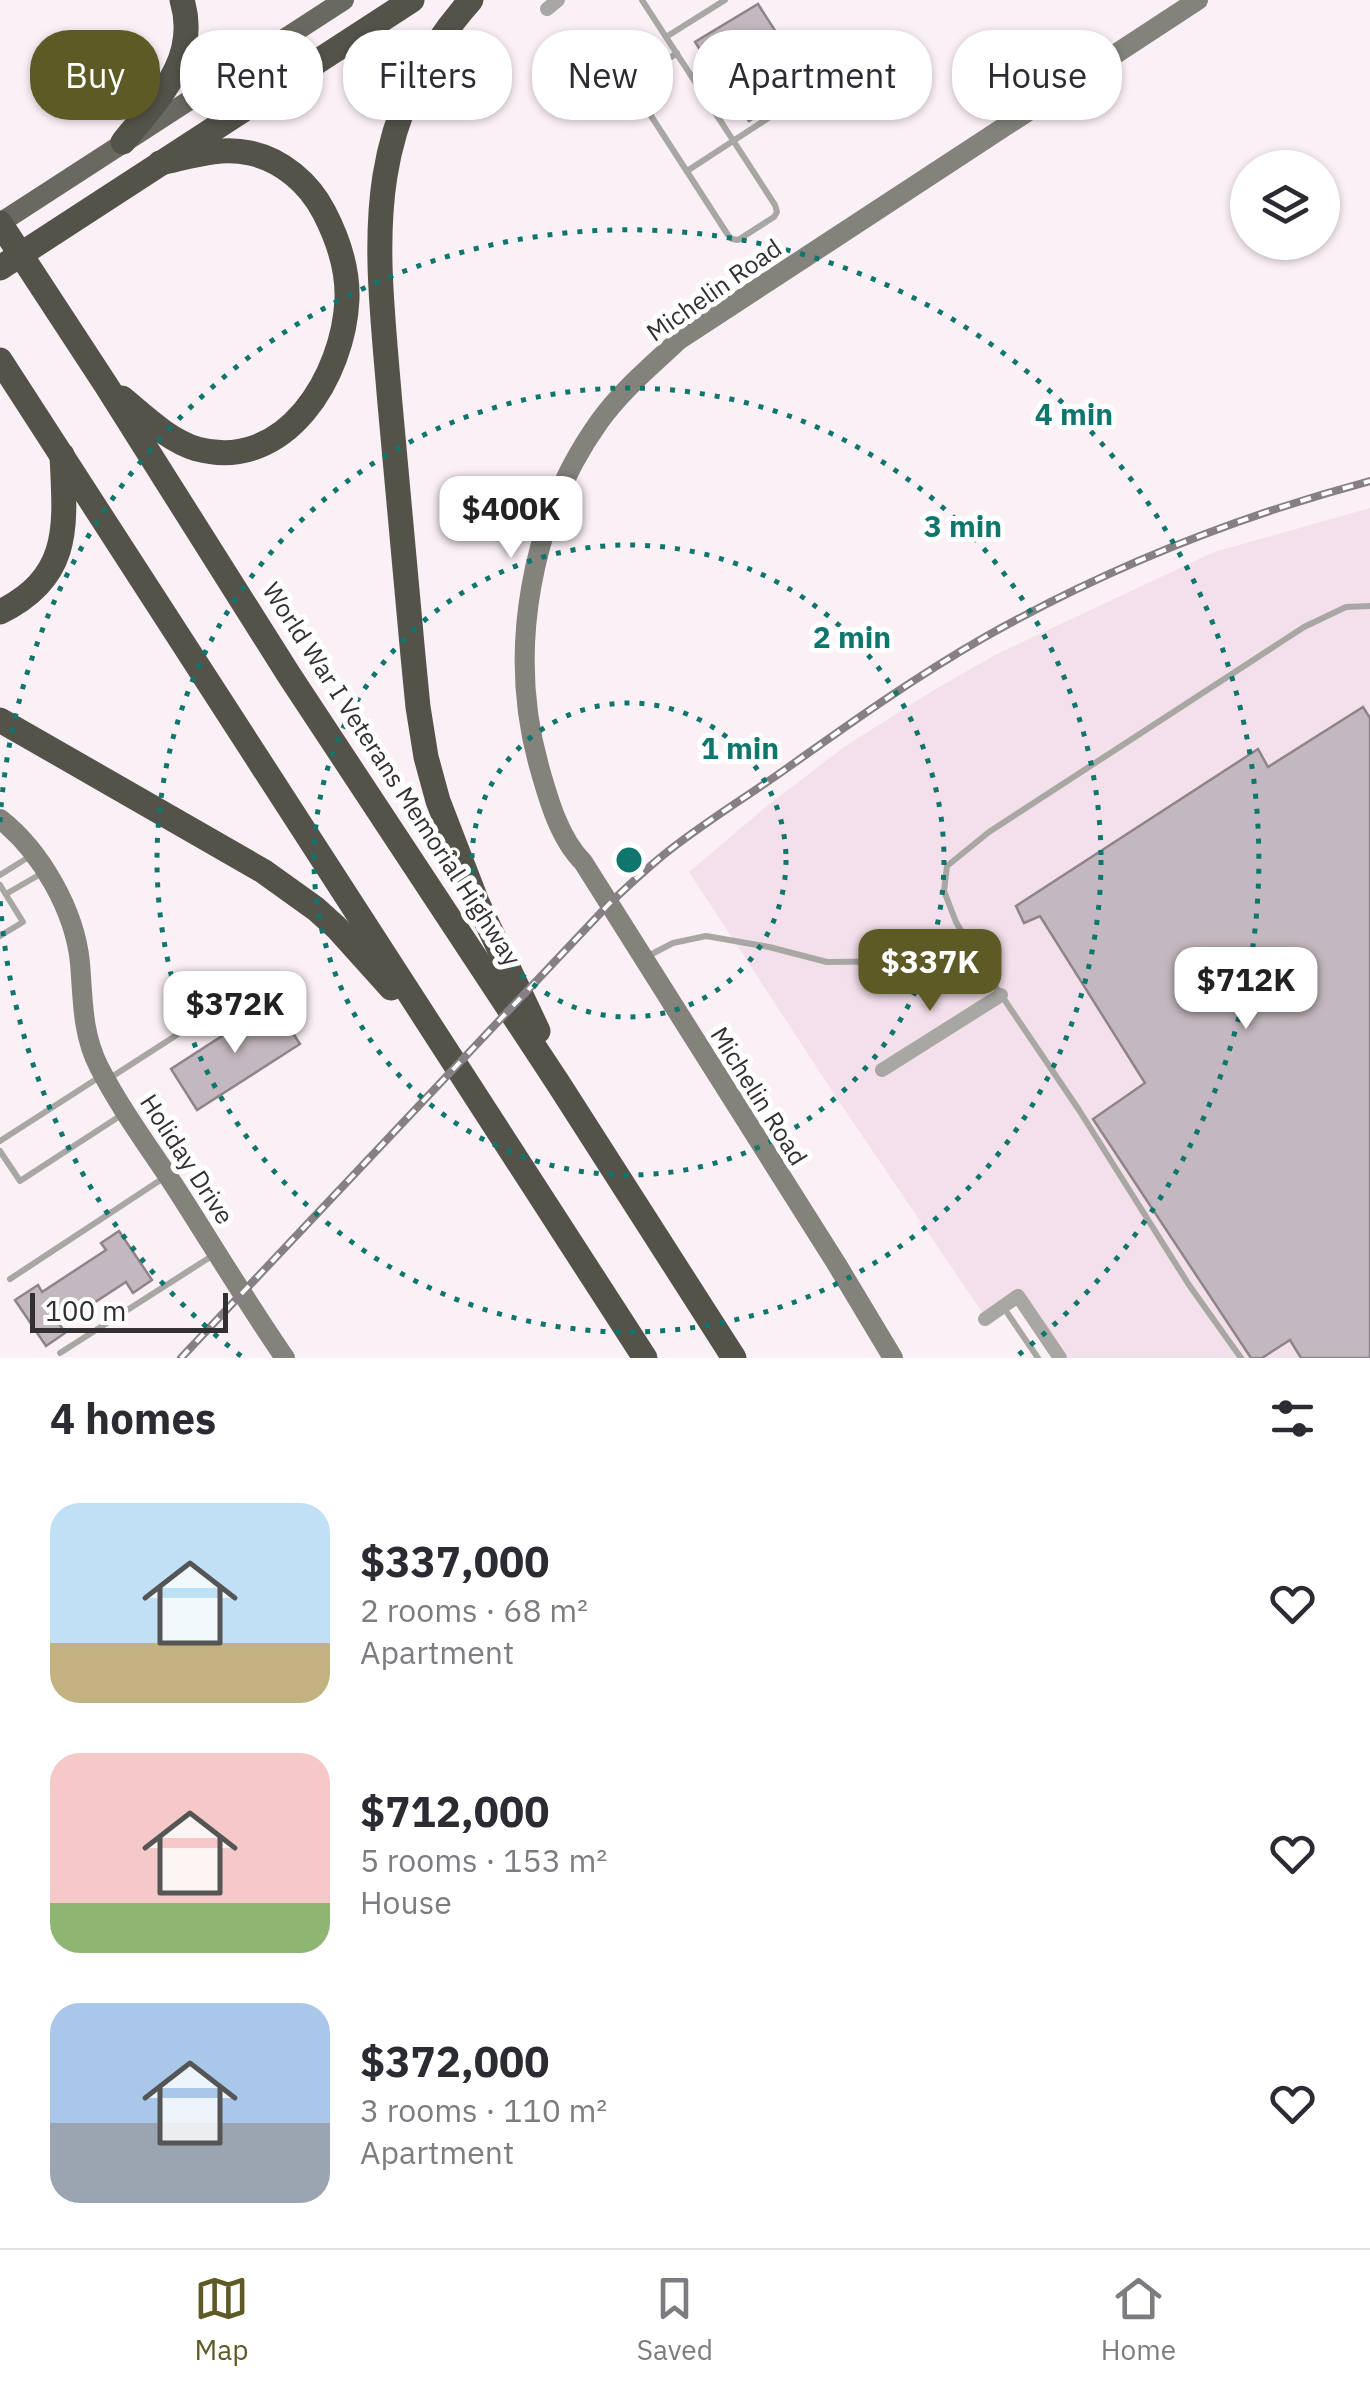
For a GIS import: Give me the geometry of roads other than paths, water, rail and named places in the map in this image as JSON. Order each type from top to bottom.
[{"type":"highway","points":[[123,142],[171,82],[183,56],[187,24],[182,0]]},
{"type":"highway","points":[[0,268],[412,0]]},
{"type":"highway","points":[[472,0],[440,38],[412,86],[400,116],[384,178],[378,249],[423,740],[452,840],[540,1047]]},
{"type":"highway","points":[[106,385],[176,440],[212,452],[254,448],[302,414],[330,373],[340,345],[347,296],[339,245],[321,206],[300,178],[252,153],[213,152],[160,163]]},
{"type":"highway","name":"World War I Veterans Memorial Highway","points":[[0,223],[477,962],[540,1047],[558,1083],[734,1358]]},
{"type":"highway","points":[[0,360],[425,1023]]},
{"type":"highway","points":[[0,612],[30,594],[56,559],[65,522],[62,455]]},
{"type":"highway","points":[[0,720],[222,846],[316,908],[451,1055],[645,1358]]},
{"type":"main road","points":[[0,223],[344,0]]},
{"type":"street","name":"Michelin Road","points":[[893,1358],[562,830],[543,780],[527,698],[526,620],[538,556],[551,514],[586,443],[616,402],[679,340],[1198,0]]},
{"type":"street","name":"Holiday Drive","points":[[0,819],[39,862],[66,911],[80,962],[82,1015],[90,1046],[105,1077],[285,1358]]},
{"type":"street","points":[[882,1070],[1001,995]]},
{"type":"street","points":[[985,1318],[1018,1296],[1060,1358]]},
{"type":"lane","points":[[673,33],[725,0]]},
{"type":"lane","points":[[646,1],[662,30]]},
{"type":"lane","points":[[673,48],[775,205],[774,218],[738,240],[732,239],[633,88],[634,82],[677,54]]},
{"type":"lane","points":[[686,171],[765,120]]},
{"type":"lane","points":[[1241,1358],[1189,1285],[956,922],[944,891],[947,866],[989,832],[1304,627],[1346,607],[1370,606]]},
{"type":"lane","points":[[0,874],[39,862]]},
{"type":"lane","points":[[6,894],[39,862]]},
{"type":"lane","points":[[0,886],[23,922],[0,936]]},
{"type":"lane","points":[[644,958],[673,943],[706,936],[826,962],[918,961],[970,944]]},
{"type":"lane","points":[[0,1141],[248,989]]},
{"type":"lane","points":[[0,1151],[20,1181],[126,1111]]},
{"type":"lane","points":[[10,1279],[168,1175]]},
{"type":"lane","points":[[60,1353],[217,1252]]},
{"type":"lane","points":[[1008,1314],[1038,1358]]},
{"type":"railway","points":[[181,1358],[609,904],[685,839],[908,685],[1031,612],[1125,567],[1221,528],[1370,481]]}]
